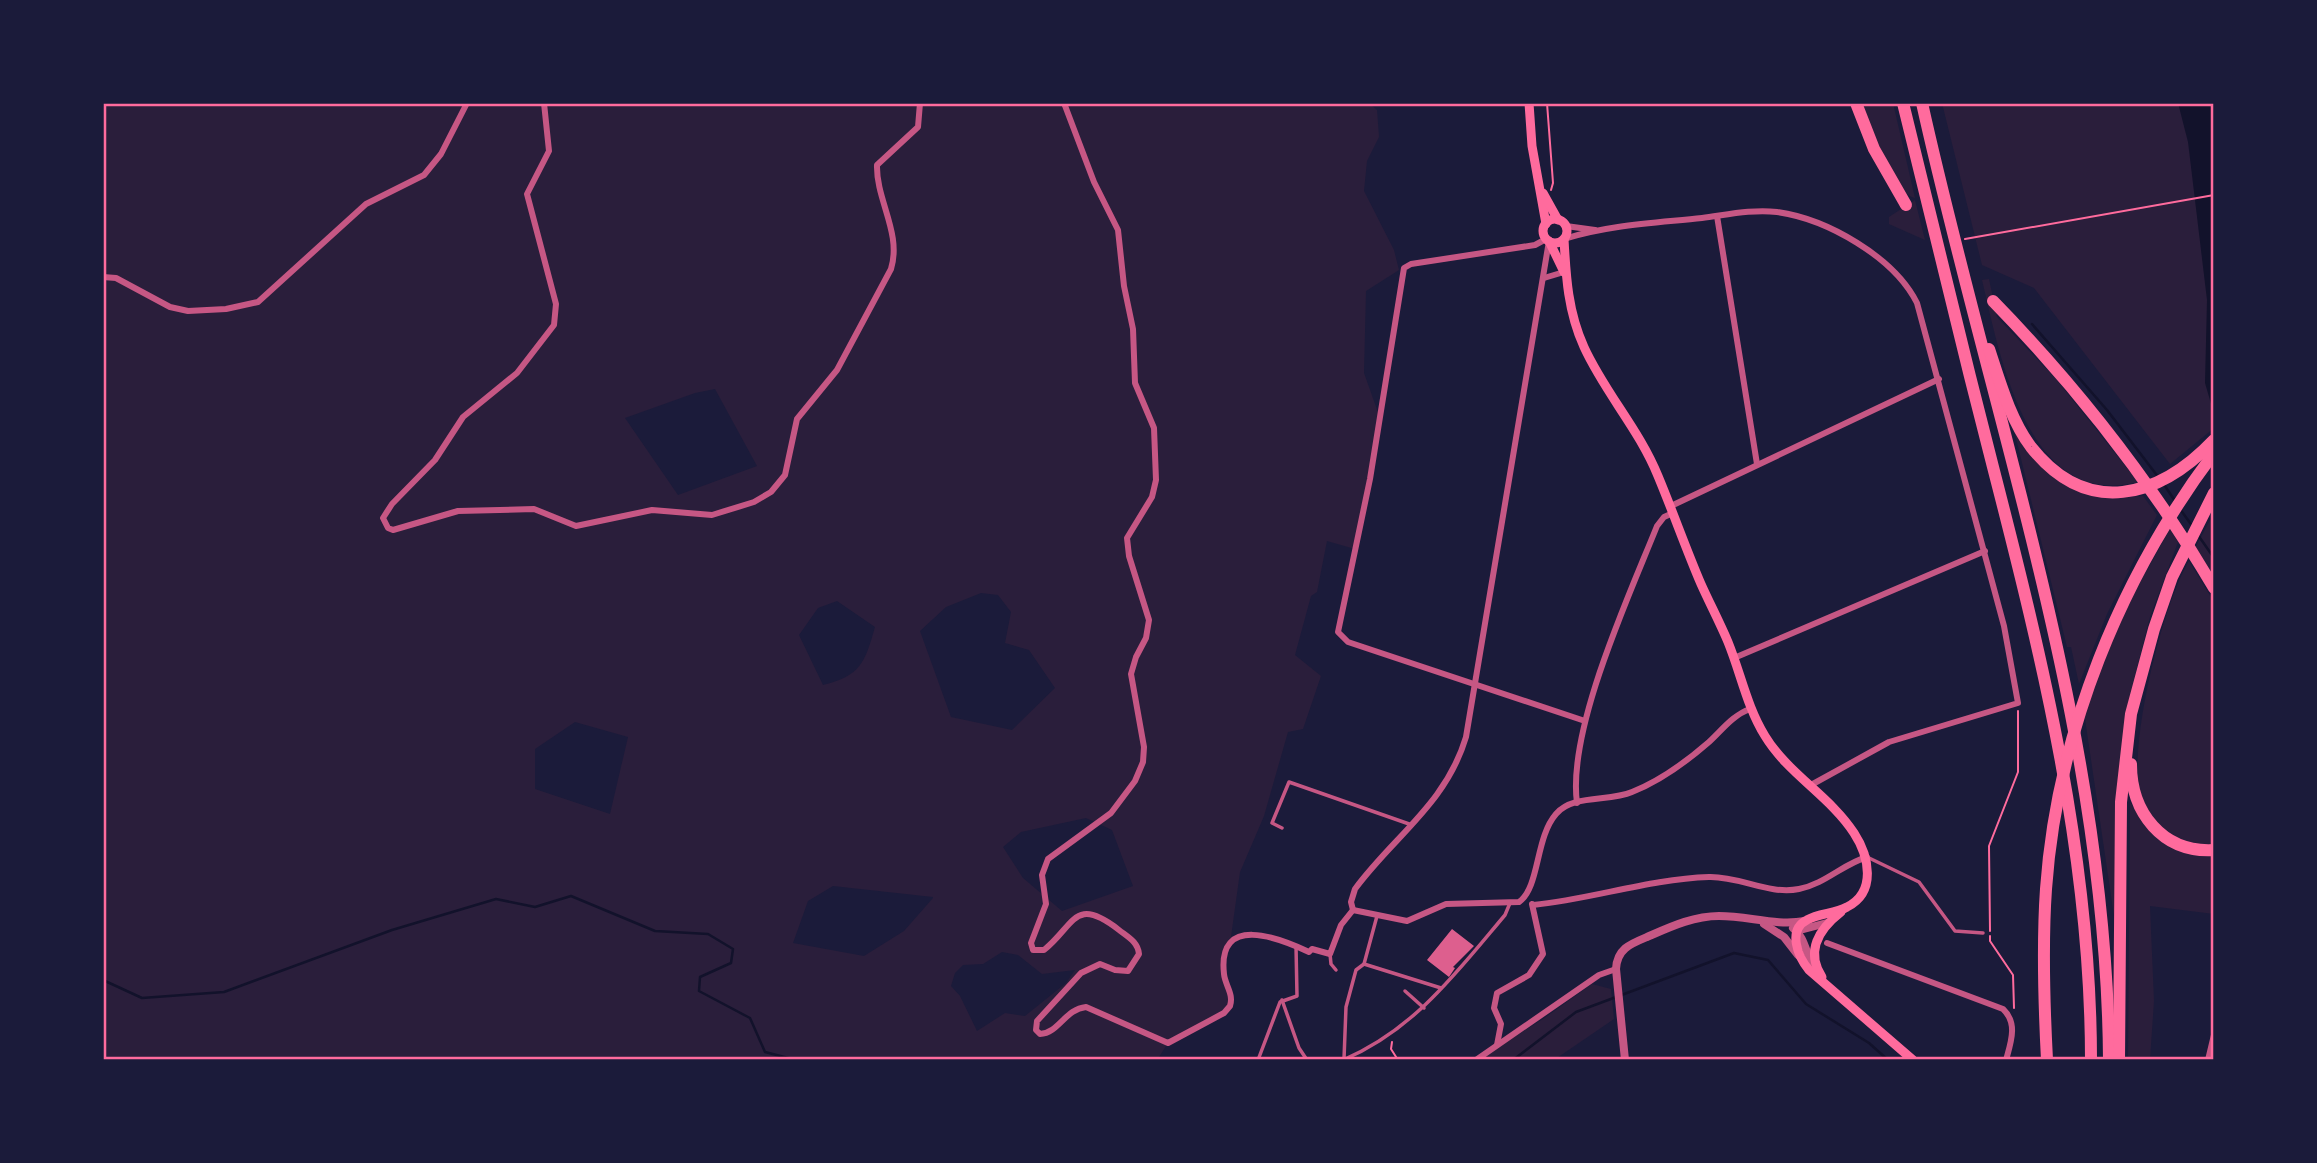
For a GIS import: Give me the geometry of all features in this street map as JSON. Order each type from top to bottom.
[{"type":"highway","points":[[1856,103],[1874,149],[1906,205]]},
{"type":"highway","points":[[1903,103],[2024,591],[2059,750],[2085,938],[2091,1060]]},
{"type":"highway","points":[[1922,103],[2040,580],[2069,710],[2081,773],[2102,921],[2109,1060]]},
{"type":"highway","points":[[1963,273],[2006,398],[2031,447],[2059,473],[2084,487],[2111,493],[2137,491],[2179,471],[2214,440]]},
{"type":"highway","points":[[1993,301],[2105,426],[2164,508],[2214,588]]},
{"type":"highway","points":[[2047,1060],[2043,934],[2054,823],[2083,703],[2097,661],[2139,569],[2163,528],[2214,453]]},
{"type":"highway","points":[[2119,1060],[2121,802],[2129,728],[2154,629],[2181,556],[2214,494]]},
{"type":"highway","points":[[2137,696],[2132,772],[2134,794],[2141,811],[2152,827],[2172,842],[2188,848],[2214,850]]},
{"type":"main road","points":[[1529,103],[1532,146],[1543,193],[1546,223],[1543,233],[1563,272],[1583,346],[1644,444],[1734,658],[1750,709],[1772,747],[1849,825],[1867,857],[1866,884],[1857,900],[1827,923],[1814,947],[1820,974],[1828,985]]},
{"type":"main road","points":[[1543,193],[1562,223],[1563,272]]},
{"type":"main road","points":[[1546,223],[1562,223]]},
{"type":"main road","points":[[1547,240],[1555,243],[1564,239]]},
{"type":"main road","points":[[1848,907],[1805,920],[1797,931],[1800,958],[1809,970],[1913,1060]]},
{"type":"street","points":[[205,103],[227,103]]},
{"type":"street","points":[[103,277],[116,278],[180,310],[226,309],[258,302],[366,204],[424,175],[441,154],[467,103]]},
{"type":"street","points":[[544,103],[549,151],[527,194],[556,304],[554,325],[517,373],[463,417],[435,460],[392,504],[383,518],[388,528],[393,530],[441,515],[475,510],[534,509],[576,526],[652,510],[712,515],[754,502],[771,492],[789,466],[797,419],[837,370],[891,269],[894,257],[891,223],[877,164],[918,127],[920,103]]},
{"type":"street","points":[[1064,103],[1085,161],[1118,230],[1124,286],[1133,329],[1135,383],[1154,428],[1155,488],[1127,538],[1129,556],[1149,620],[1146,638],[1131,674],[1144,755],[1135,781],[1111,813],[1052,855],[1045,864],[1042,875],[1046,904],[1031,943],[1036,951],[1044,950],[1071,919],[1088,913],[1113,925],[1136,943],[1139,952],[1135,964],[1128,971],[1115,971],[1100,964],[1086,969],[1037,1021],[1036,1030],[1040,1034],[1049,1032],[1073,1010],[1086,1007],[1160,1042],[1174,1041],[1228,1009],[1232,1000],[1224,976],[1224,959],[1233,940],[1246,934],[1296,946],[1309,952],[1312,949],[1330,954],[1341,925],[1353,910],[1352,895],[1357,886],[1414,826],[1435,799],[1461,754],[1476,685],[1544,278],[1547,240],[1535,245],[1411,264],[1404,268],[1370,479],[1338,628],[1343,639],[1348,642],[1476,685],[1586,722]]},
{"type":"street","points":[[1564,239],[1595,230],[1717,216],[1766,211],[1792,215],[1830,230],[1870,254],[1895,274],[1913,296],[1940,379],[1985,551],[2004,626],[2018,704],[1889,742],[1811,785]]},
{"type":"street","points":[[1717,216],[1758,464]]},
{"type":"street","points":[[1562,223],[1595,230]]},
{"type":"street","points":[[1544,278],[1563,272]]},
{"type":"street","points":[[1577,803],[1576,777],[1586,722],[1619,621],[1657,526],[1664,517],[1672,510],[1758,464],[1940,379]]},
{"type":"street","points":[[1734,658],[1985,551]]},
{"type":"street","points":[[1523,900],[1531,885],[1545,830],[1558,812],[1577,803],[1632,793],[1696,753],[1738,714],[1750,709]]},
{"type":"street","points":[[1353,910],[1407,921],[1446,904],[1482,901],[1510,903],[1523,900],[1533,905],[1580,899],[1653,883],[1712,877],[1791,891],[1813,886],[1867,857]]},
{"type":"street","points":[[1497,1045],[1501,1024],[1494,1007],[1497,993],[1529,975],[1543,954],[1533,905]]},
{"type":"street","points":[[1625,1060],[1616,971],[1618,957],[1627,946],[1690,920],[1718,916],[1755,920],[1797,931],[1827,923]]},
{"type":"street","points":[[1776,926],[1805,920]]},
{"type":"street","points":[[1776,926],[1800,958]]},
{"type":"street","points":[[1797,931],[1810,960],[1820,974]]},
{"type":"street","points":[[1827,943],[1998,1006],[2010,1018],[2012,1035],[2007,1060]]},
{"type":"street","points":[[1476,1060],[1599,975],[1616,971]]},
{"type":"street","points":[[2207,1060],[2214,1035]]},
{"type":"lane","points":[[1282,828],[1272,823],[1289,782],[1414,826]]},
{"type":"lane","points":[[1867,857],[1919,882],[1955,931],[1983,933]]},
{"type":"lane","points":[[1377,915],[1364,964],[1356,970],[1346,1007],[1344,1060],[1384,1041],[1424,1008],[1506,915],[1510,903]]},
{"type":"lane","points":[[1258,1060],[1269,1024],[1282,1000],[1297,996],[1296,946]]},
{"type":"lane","points":[[1330,954],[1331,964],[1336,970]]},
{"type":"lane","points":[[1364,964],[1441,988]]},
{"type":"lane","points":[[1405,991],[1424,1008]]},
{"type":"lane","points":[[1282,1000],[1298,1048],[1307,1060]]},
{"type":"path","points":[[1543,193],[1553,189],[1547,103]]},
{"type":"path","points":[[1959,239],[2214,195]]},
{"type":"path","points":[[2010,1018],[2014,1012],[2013,975],[1990,941],[1989,846],[2018,772],[2018,704]]},
{"type":"path","points":[[1396,1031],[1391,1047],[1398,1060]]},
{"type":"shaded area","points":[[103,103],[1369,103],[1377,110],[1379,137],[1367,161],[1364,191],[1394,250],[1399,270],[1366,291],[1364,373],[1380,418],[1355,549],[1327,541],[1317,592],[1311,596],[1295,655],[1321,676],[1303,729],[1288,732],[1264,816],[1240,872],[1230,944],[1224,963],[1231,1006],[1168,1043],[1159,1057],[1162,1060],[103,1060]],"holes":[[[715,389],[757,466],[678,495],[625,418],[695,393]],[[981,593],[998,595],[1011,612],[1005,643],[1029,650],[1055,688],[1012,730],[951,717],[920,631],[946,607]],[[837,601],[875,627],[860,666],[846,677],[823,685],[799,635],[818,608]],[[575,722],[628,737],[610,814],[535,789],[535,749]],[[1086,818],[1112,830],[1133,886],[1062,911],[1023,878],[1003,847],[1021,832]],[[833,886],[933,897],[904,931],[864,956],[793,943],[808,901]],[[1002,952],[1018,955],[1042,974],[1075,970],[1066,983],[1025,1016],[1005,1013],[977,1031],[960,996],[951,986],[955,973],[963,965],[983,964]]]},
{"type":"shaded area","points":[[1861,103],[1893,103],[1915,198],[1906,193],[1890,171]]},
{"type":"shaded area","points":[[1942,103],[2214,103],[2214,428],[2170,464],[2034,288],[1982,265]]},
{"type":"shaded area","points":[[2178,103],[2214,103],[2214,414],[2205,383],[2207,300],[2188,142]]},
{"type":"shaded area","points":[[1915,200],[1925,240],[1889,224],[1889,217]]},
{"type":"shaded area","points":[[1989,279],[1997,317],[2056,379],[2138,482],[2100,485],[2069,473],[2045,451],[2025,420],[2010,385],[1982,280]]},
{"type":"shaded area","points":[[2013,426],[2040,463],[2117,498],[2143,496],[2157,515],[2107,614],[2079,684],[2071,647],[2067,647]]},
{"type":"shaded area","points":[[2214,513],[2214,579],[2195,548]]},
{"type":"shaded area","points":[[2170,529],[2178,542],[2150,617],[2130,695],[2114,916],[2084,712],[2118,622]]},
{"type":"shaded area","points":[[2189,561],[2214,602],[2214,844],[2201,844],[2176,837],[2156,821],[2143,800],[2137,765],[2144,705],[2159,638]]},
{"type":"shaded area","points":[[2130,802],[2150,831],[2214,855],[2214,914],[2150,906],[2154,1001],[2150,1060],[2128,1060]]},
{"type":"shaded area","points":[[1592,984],[1611,989],[1614,1019],[1554,1060],[1476,1060],[1543,1019]]},
{"type":"building","points":[[1452,929],[1474,946],[1453,967],[1455,968],[1449,977],[1427,960]]},
{"type":"waterway","points":[[2032,324],[2107,410],[2159,478]]},
{"type":"waterway","points":[[2163,483],[2175,501]]},
{"type":"waterway","points":[[2180,509],[2193,527]]},
{"type":"waterway","points":[[2198,535],[2214,558]]},
{"type":"waterway","points":[[103,980],[142,998],[224,992],[392,930],[496,899],[535,907],[571,896],[655,931],[708,934],[733,949],[731,963],[700,977],[699,991],[750,1018],[765,1052],[796,1060]]},
{"type":"waterway","points":[[1513,1060],[1576,1012],[1734,953],[1768,960],[1806,1004],[1869,1043],[1888,1060]]}]
